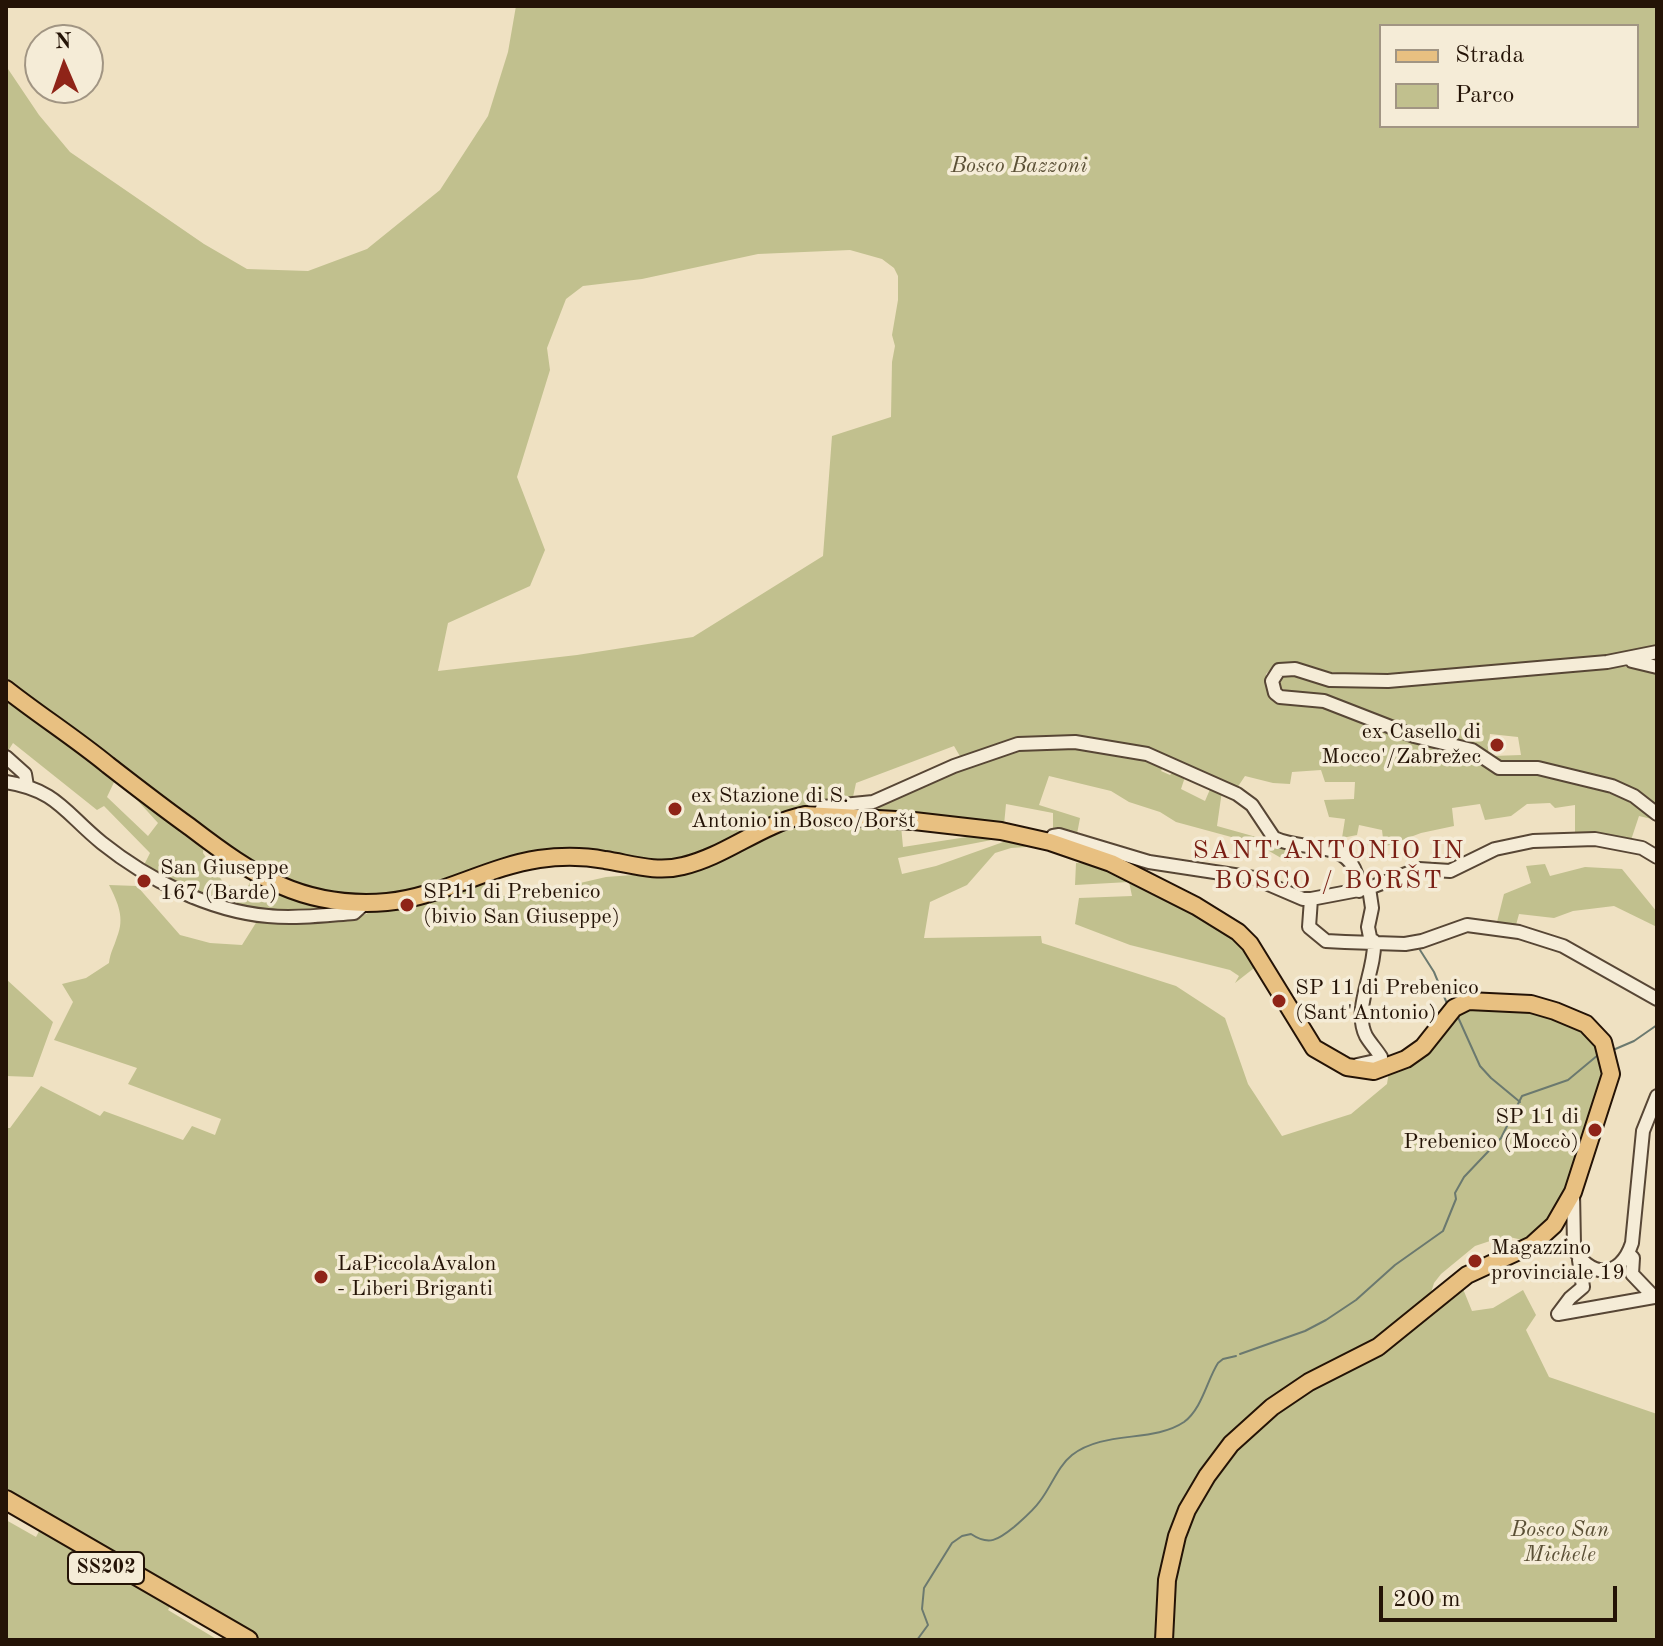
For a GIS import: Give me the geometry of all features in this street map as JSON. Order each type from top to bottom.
[{"type":"highway","name":"SS202","points":[[6,1500],[42,1526],[248,1640]]},
{"type":"highway","name":"SS202","points":[[6,1511],[42,1526]]},
{"type":"highway","name":"SS202","points":[[174,1601],[230,1640]]},
{"type":"main road","points":[[6,689],[235,862],[267,880],[305,895],[364,904],[409,899],[513,864],[539,859],[585,857],[657,869],[673,868],[708,857],[783,821],[819,814],[976,827],[1050,842],[1111,863],[1227,924],[1250,944],[1314,1048],[1347,1067],[1374,1071],[1406,1059],[1423,1047],[1454,1008],[1468,1001],[1531,1004],[1586,1024],[1603,1042],[1611,1074],[1573,1192],[1561,1215],[1539,1240],[1467,1275],[1390,1339],[1309,1382],[1272,1407],[1231,1444],[1187,1510],[1177,1536],[1167,1580],[1164,1640]]},
{"type":"street","points":[[1657,652],[1629,660],[1388,681],[1330,680],[1286,668],[1279,670],[1272,681],[1275,693],[1280,697],[1324,701],[1414,736],[1472,750],[1499,768],[1538,768],[1612,786],[1634,796],[1657,814]]},
{"type":"street","points":[[1629,660],[1657,667]]},
{"type":"street","points":[[819,814],[823,807],[830,805],[881,799],[954,766],[1018,744],[1075,742],[1147,754],[1244,799],[1265,822],[1274,838],[1323,848],[1349,859],[1372,908],[1368,927],[1374,959],[1362,1018],[1365,1034],[1381,1057],[1380,1060],[1347,1067]]},
{"type":"street","points":[[6,757],[25,774],[27,786]]},
{"type":"street","points":[[6,782],[27,786],[58,801],[85,828],[137,870],[214,903],[267,916],[286,917],[354,913],[364,904]]},
{"type":"street","points":[[1050,842],[1053,836],[1059,835],[1149,862],[1254,878],[1303,899],[1364,889],[1419,869],[1450,871],[1495,849],[1533,841],[1595,839],[1642,848],[1657,857]]},
{"type":"street","points":[[1311,899],[1309,927],[1326,941],[1405,944],[1467,925],[1519,932],[1563,946],[1657,999]]},
{"type":"street","points":[[1579,1260],[1603,1271],[1620,1264],[1629,1254],[1643,1131],[1657,1096]]},
{"type":"street","points":[[1643,1137],[1657,1137]]},
{"type":"street","points":[[1573,1192],[1572,1246],[1579,1260],[1583,1287],[1558,1314],[1654,1297],[1632,1274],[1633,1258],[1629,1254]]},
{"type":"green space","name":"Bosco Bazzoni","points":[[516,6],[1657,6],[1657,649],[1616,657],[1410,676],[1350,675],[1293,663],[1275,665],[1266,674],[1270,695],[1330,709],[1480,758],[1504,775],[1531,773],[1599,789],[1626,800],[1656,820],[1639,816],[1631,840],[1575,832],[1575,805],[1555,808],[1550,803],[1527,804],[1511,816],[1485,820],[1480,804],[1452,808],[1454,826],[1421,833],[1384,847],[1382,830],[1359,825],[1357,835],[1342,838],[1345,819],[1329,817],[1324,800],[1354,799],[1355,782],[1325,782],[1321,770],[1292,772],[1290,784],[1245,776],[1237,788],[1160,752],[1102,740],[1051,738],[961,758],[954,746],[856,783],[853,797],[827,800],[818,810],[698,856],[660,863],[616,856],[464,877],[382,897],[329,896],[270,876],[6,683],[6,66],[24,93],[24,104],[32,104],[70,152],[204,244],[247,269],[308,271],[367,249],[440,190],[488,116],[508,52]],"holes":[[[850,250],[882,259],[894,268],[898,276],[898,300],[892,335],[895,346],[891,417],[832,436],[823,556],[693,637],[577,655],[438,671],[448,623],[530,586],[545,550],[517,477],[550,370],[547,348],[566,299],[583,286],[642,279],[758,254]]]},
{"type":"green space","points":[[1633,666],[1657,671],[1657,807],[1644,797],[1599,776],[1551,765],[1509,763],[1493,756],[1521,755],[1518,737],[1490,734],[1488,752],[1416,732],[1335,700],[1287,691],[1281,688],[1279,682],[1282,677],[1292,676],[1359,688]]},
{"type":"green space","points":[[6,695],[117,776],[107,797],[148,836],[158,823],[129,791],[204,844],[203,853],[223,882],[245,893],[251,880],[218,862],[212,849],[350,906],[324,910],[270,910],[216,900],[166,880],[144,865],[150,853],[104,806],[97,810],[13,743],[6,750]]},
{"type":"green space","points":[[1069,745],[1134,755],[1164,766],[1161,771],[1170,775],[1175,770],[1185,777],[1181,789],[1205,801],[1211,787],[1222,791],[1217,826],[1292,847],[1288,862],[1257,844],[1176,822],[1111,791],[1049,776],[1039,805],[1080,818],[1077,834],[1053,829],[1053,813],[1006,804],[1004,825],[834,811],[1015,750]]},
{"type":"green space","points":[[793,821],[901,826],[903,847],[973,836],[1002,838],[898,858],[902,874],[936,866],[1006,841],[1020,840],[1041,846],[1011,848],[995,853],[967,885],[930,902],[924,938],[1041,936],[1042,943],[1176,986],[1225,1018],[1248,1084],[1282,1136],[1351,1114],[1387,1084],[1389,1071],[1465,1007],[1519,1006],[1587,1029],[1601,1048],[1607,1072],[1570,1185],[1550,1221],[1527,1241],[1505,1236],[1475,1246],[1441,1274],[1430,1296],[1392,1332],[1312,1375],[1193,1492],[1160,1640],[259,1640],[180,1589],[168,1610],[218,1640],[6,1640],[6,1520],[36,1537],[47,1516],[6,1491],[6,1128],[10,1128],[41,1086],[100,1116],[104,1111],[183,1140],[192,1126],[215,1135],[221,1119],[128,1084],[137,1068],[54,1040],[73,1002],[62,984],[86,978],[109,963],[120,917],[109,885],[137,886],[180,935],[210,943],[242,945],[259,918],[364,915],[380,907],[492,876],[503,896],[541,892],[606,877],[672,872]]},
{"type":"green space","points":[[1076,863],[1102,864],[1233,933],[1258,965],[1235,983],[1239,976],[1230,970],[1130,945],[1075,924],[1079,898],[1132,896],[1129,882],[1075,885]]},
{"type":"green space","points":[[1545,864],[1550,876],[1585,867],[1622,869],[1657,912],[1657,927],[1614,906],[1573,911],[1554,918],[1519,914],[1516,925],[1497,922],[1504,894],[1531,883],[1526,866]]},
{"type":"green space","points":[[6,979],[53,1022],[33,1077],[6,1076]]},
{"type":"green space","name":"Bosco San Michele","points":[[1461,1284],[1472,1311],[1493,1308],[1523,1290],[1536,1315],[1526,1330],[1549,1377],[1657,1414],[1657,1640],[1168,1640],[1174,1573],[1193,1512],[1221,1464],[1263,1420]]},
{"type":"waterway","points":[[1420,950],[1434,972],[1448,1006]]},
{"type":"waterway","points":[[1457,1015],[1480,1066],[1520,1102]]},
{"type":"waterway","points":[[1613,1050],[1634,1041],[1657,1025]]},
{"type":"waterway","points":[[1240,1354],[1305,1331],[1326,1320],[1443,1231],[1456,1199],[1455,1193],[1464,1177],[1501,1138],[1522,1096],[1568,1080],[1598,1055]]},
{"type":"waterway","points":[[917,1640],[928,1625],[922,1609],[924,1588],[952,1543],[971,1534],[983,1540],[993,1540],[1008,1532],[1037,1505],[1067,1460],[1085,1447],[1158,1432],[1184,1422],[1200,1402],[1218,1363],[1236,1356]]},
{"type":"place","name":"ex Casello di Mocco'/Zabrežec","points":[[1497,745]]},
{"type":"place","name":"ex Stazione di S. Antonio in Bosco/Boršt","points":[[675,809]]},
{"type":"place","name":"San Giuseppe 167 (Barde)","points":[[144,881]]},
{"type":"place","name":"SP11 di Prebenico (bivio San Giuseppe)","points":[[407,905]]},
{"type":"place","name":"SP 11 di Prebenico (Sant'Antonio)","points":[[1279,1001]]},
{"type":"place","name":"SP 11 di Prebenico (Moccò)","points":[[1595,1130]]},
{"type":"place","name":"Magazzino provinciale 19","points":[[1475,1261]]},
{"type":"place","name":"LaPiccolaAvalon - Liberi Briganti","points":[[321,1277]]},
{"type":"district","name":"SANT'ANTONIO IN BOSCO / BORŠT","points":[[1329,866]]}]
